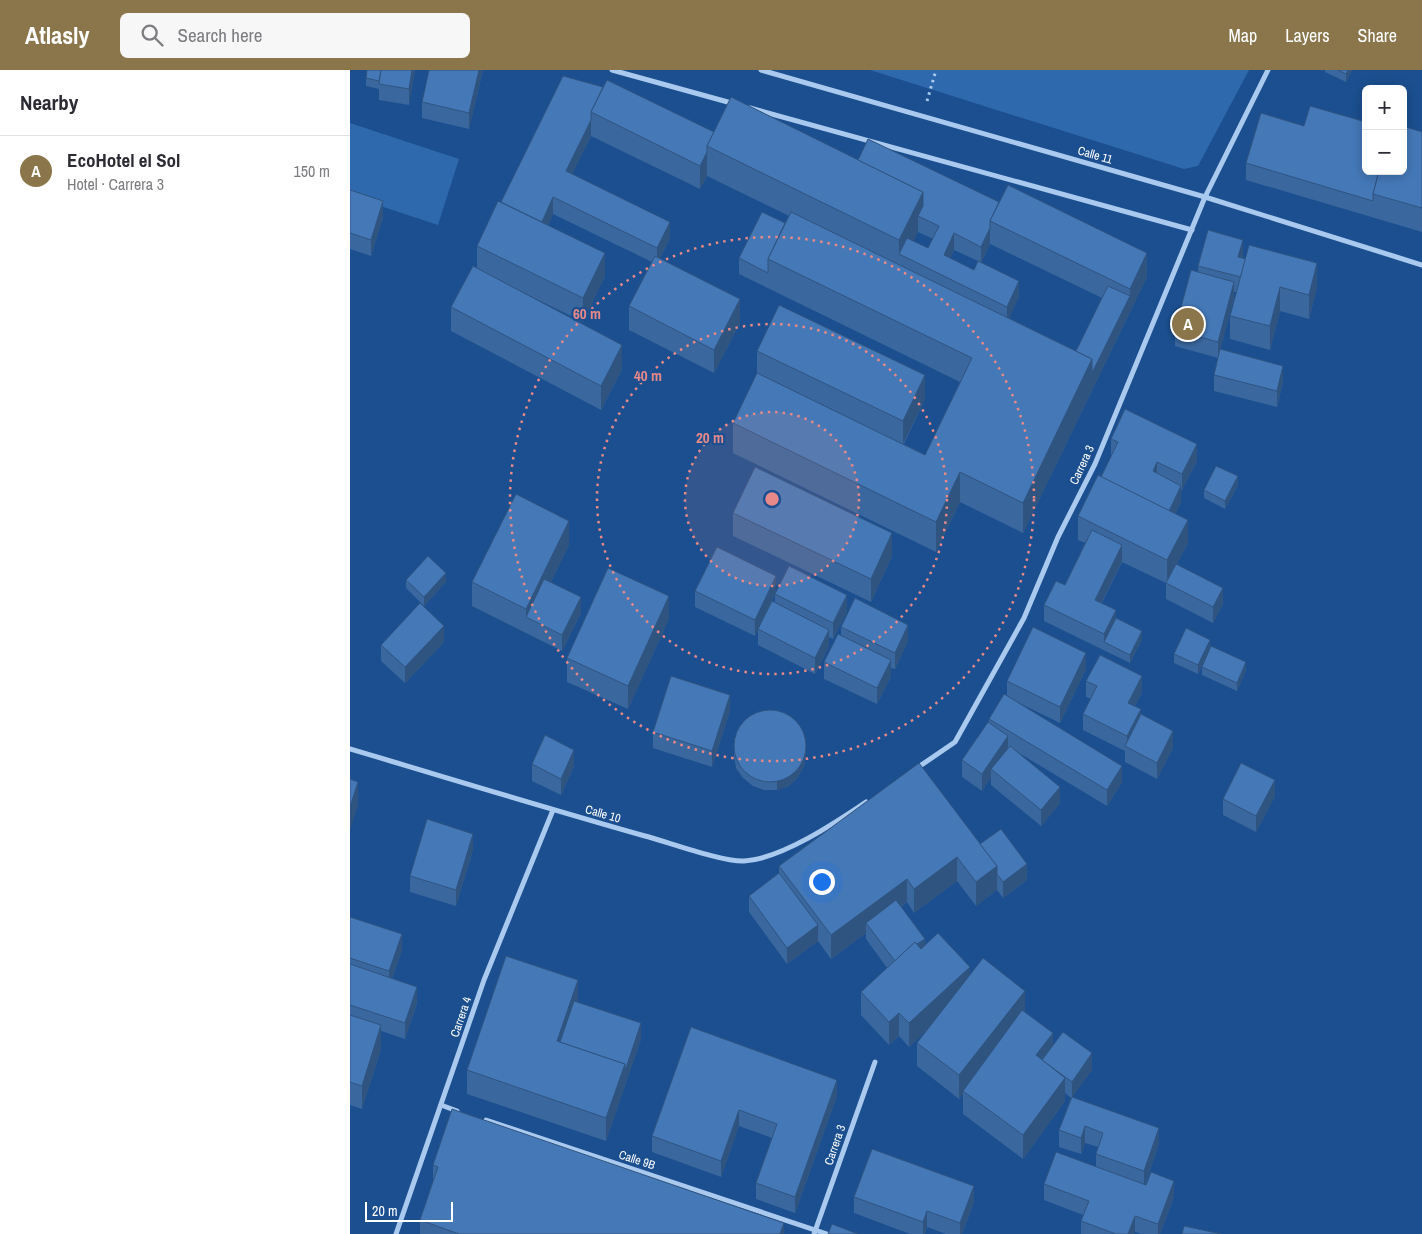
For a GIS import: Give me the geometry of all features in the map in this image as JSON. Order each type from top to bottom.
[{"type":"street","points":[[612,70],[1192,230]]},
{"type":"street","name":"Calle 11","points":[[761,70],[1205,197],[1422,265]]},
{"type":"street","name":"Carrera 3","points":[[909,773],[955,742],[1024,618],[1058,536],[1095,464],[1205,197],[1268,70]]},
{"type":"street","name":"Calle 10","points":[[350,749],[553,810],[708,854],[743,861],[773,856],[846,816],[870,800]]},
{"type":"street","name":"Carrera 4","points":[[396,1234],[484,980],[553,810]]},
{"type":"street","name":"Carrera 3","points":[[815,1232],[875,1062]]},
{"type":"street","points":[[441,1105],[459,1112]]},
{"type":"street","name":"Calle 9B","points":[[478,1118],[815,1232],[827,1234]]},
{"type":"path","points":[[922,116],[936,70]]},
{"type":"shaded area","points":[[870,70],[1249,70],[1198,166],[1184,169]]},
{"type":"shaded area","points":[[350,123],[459,159],[438,225],[350,196]]},
{"type":"building","points":[[367,70],[381,70],[379,81],[366,78]]},
{"type":"building","points":[[381,70],[412,70],[409,89],[379,84]]},
{"type":"building","points":[[429,70],[479,70],[469,113],[422,102]]},
{"type":"building","points":[[1338,70],[1348,70],[1346,74]]},
{"type":"building","points":[[563,76],[603,87],[591,112],[591,120],[566,171],[670,222],[657,248],[553,197],[542,222],[501,202]]},
{"type":"building","points":[[607,80],[714,132],[700,166],[591,112]]},
{"type":"building","points":[[731,97],[923,192],[899,240],[707,146]]},
{"type":"building","points":[[1310,106],[1362,121],[1362,175],[1378,175],[1373,201],[1246,163],[1261,113],[1304,126]]},
{"type":"building","points":[[1407,127],[1422,132],[1422,208],[1373,194],[1378,175],[1407,175]]},
{"type":"building","points":[[868,139],[999,202],[981,247],[954,233],[944,255],[974,270],[978,261],[1019,281],[1007,307],[899,254],[907,238],[928,248],[939,226],[918,216],[923,206],[923,192],[858,160]]},
{"type":"building","points":[[1008,185],[1147,253],[1130,289],[990,221]]},
{"type":"building","points":[[350,190],[383,201],[371,240],[350,233]]},
{"type":"building","points":[[498,201],[605,253],[583,298],[477,246]]},
{"type":"building","points":[[762,212],[785,223],[768,259],[768,273],[739,258]]},
{"type":"building","points":[[791,212],[1092,359],[1023,503],[960,472],[936,522],[733,423],[757,373],[925,455],[972,358],[768,259]]},
{"type":"building","points":[[1208,230],[1243,240],[1238,257],[1246,259],[1241,277],[1198,266]]},
{"type":"building","points":[[1249,245],[1317,263],[1309,295],[1280,287],[1270,326],[1230,316]]},
{"type":"building","points":[[655,256],[740,299],[714,350],[629,306]]},
{"type":"building","points":[[473,266],[622,345],[601,386],[451,307]]},
{"type":"building","points":[[1191,270],[1234,282],[1218,342],[1175,330]]},
{"type":"building","points":[[1108,286],[1130,296],[1092,373],[1092,359],[1076,351]]},
{"type":"building","points":[[779,305],[925,375],[903,421],[757,351]]},
{"type":"building","points":[[1220,349],[1283,366],[1277,391],[1214,375]]},
{"type":"building","points":[[1125,409],[1197,444],[1182,474],[1157,462],[1153,471],[1181,486],[1169,511],[1101,477],[1118,442],[1111,439]]},
{"type":"building","points":[[1216,466],[1238,476],[1225,501],[1204,490]]},
{"type":"building","points":[[755,467],[892,533],[871,579],[733,513]]},
{"type":"building","points":[[1098,475],[1188,520],[1167,560],[1078,516]]},
{"type":"building","points":[[516,494],[569,521],[526,609],[472,582]]},
{"type":"building","points":[[1092,530],[1122,545],[1095,600],[1116,610],[1104,634],[1044,605],[1056,581],[1065,585]]},
{"type":"building","points":[[717,547],[776,576],[755,620],[695,591]]},
{"type":"building","points":[[428,556],[446,573],[424,597],[406,580]]},
{"type":"building","points":[[1176,564],[1223,588],[1213,607],[1166,583]]},
{"type":"building","points":[[789,566],[847,595],[833,623],[775,594]]},
{"type":"building","points":[[608,568],[669,596],[628,686],[567,658]]},
{"type":"building","points":[[544,579],[581,597],[562,635],[526,617]]},
{"type":"building","points":[[855,598],[908,625],[895,653],[841,627]]},
{"type":"building","points":[[772,601],[829,630],[815,658],[758,629]]},
{"type":"building","points":[[420,603],[444,626],[405,667],[381,645]]},
{"type":"building","points":[[1116,618],[1142,631],[1130,655],[1104,642]]},
{"type":"building","points":[[1033,627],[1086,653],[1060,707],[1007,681]]},
{"type":"building","points":[[1186,628],[1210,640],[1198,665],[1174,654]]},
{"type":"building","points":[[838,634],[891,660],[877,688],[824,662]]},
{"type":"building","points":[[1211,646],[1246,662],[1237,683],[1202,667]]},
{"type":"building","points":[[1100,655],[1142,676],[1128,703],[1141,709],[1127,736],[1083,714],[1097,686],[1086,681]]},
{"type":"building","points":[[671,676],[730,695],[712,751],[653,732]]},
{"type":"building","points":[[1004,694],[1122,766],[1107,790],[989,719]]},
{"type":"building","points":[[770,710],[790,716],[800,726],[806,746],[800,766],[790,776],[770,782],[750,776],[740,766],[734,746],[740,726],[750,716]]},
{"type":"building","points":[[1141,714],[1173,731],[1157,763],[1125,746]]},
{"type":"building","points":[[988,722],[1008,736],[982,774],[962,760]]},
{"type":"building","points":[[545,735],[574,750],[561,779],[532,764]]},
{"type":"building","points":[[1010,746],[1060,787],[1041,810],[991,769]]},
{"type":"building","points":[[919,763],[997,866],[976,882],[957,857],[914,889],[907,879],[831,935],[779,866]]},
{"type":"building","points":[[1241,763],[1275,780],[1256,816],[1223,799]]},
{"type":"building","points":[[350,779],[358,782],[350,807]]},
{"type":"building","points":[[427,819],[473,834],[456,890],[410,876]]},
{"type":"building","points":[[1001,829],[1027,864],[1003,882],[997,874],[997,866],[980,844]]},
{"type":"building","points":[[779,873],[818,925],[787,948],[749,896]]},
{"type":"building","points":[[896,900],[925,939],[917,944],[915,942],[895,961],[866,923]]},
{"type":"building","points":[[350,917],[402,934],[389,971],[350,958]]},
{"type":"building","points":[[938,933],[970,967],[909,1023],[899,1013],[889,1022],[861,992],[915,942],[921,949]]},
{"type":"building","points":[[506,956],[578,980],[557,1041],[625,1064],[606,1118],[467,1070]]},
{"type":"building","points":[[983,958],[1025,991],[959,1075],[917,1043]]},
{"type":"building","points":[[350,964],[417,987],[405,1023],[350,1005]]},
{"type":"building","points":[[574,1001],[641,1023],[625,1071],[625,1064],[560,1042]]},
{"type":"building","points":[[1022,1010],[1053,1033],[1036,1055],[1065,1078],[1023,1135],[963,1091]]},
{"type":"building","points":[[350,1015],[381,1025],[362,1086],[350,1082]]},
{"type":"building","points":[[691,1027],[837,1080],[795,1197],[756,1183],[777,1124],[739,1110],[721,1161],[652,1136]]},
{"type":"building","points":[[1063,1032],[1092,1053],[1072,1082],[1042,1060]]},
{"type":"building","points":[[1072,1097],[1159,1128],[1144,1171],[1096,1154],[1103,1133],[1085,1126],[1081,1138],[1059,1130]]},
{"type":"building","points":[[452,1109],[784,1223],[780,1234],[459,1234],[420,1220],[438,1167],[433,1165]]},
{"type":"building","points":[[872,1149],[974,1186],[960,1223],[927,1211],[923,1222],[854,1197]]},
{"type":"building","points":[[1056,1152],[1146,1185],[1151,1172],[1174,1181],[1158,1224],[1135,1216],[1128,1234],[1116,1234],[1081,1221],[1089,1201],[1044,1184]]},
{"type":"building","points":[[832,1224],[858,1234],[828,1234]]},
{"type":"building","points":[[1184,1226],[1221,1234],[1182,1234]]},
{"type":"place","name":"EcoHotel el Sol","points":[[1188,324]]}]
